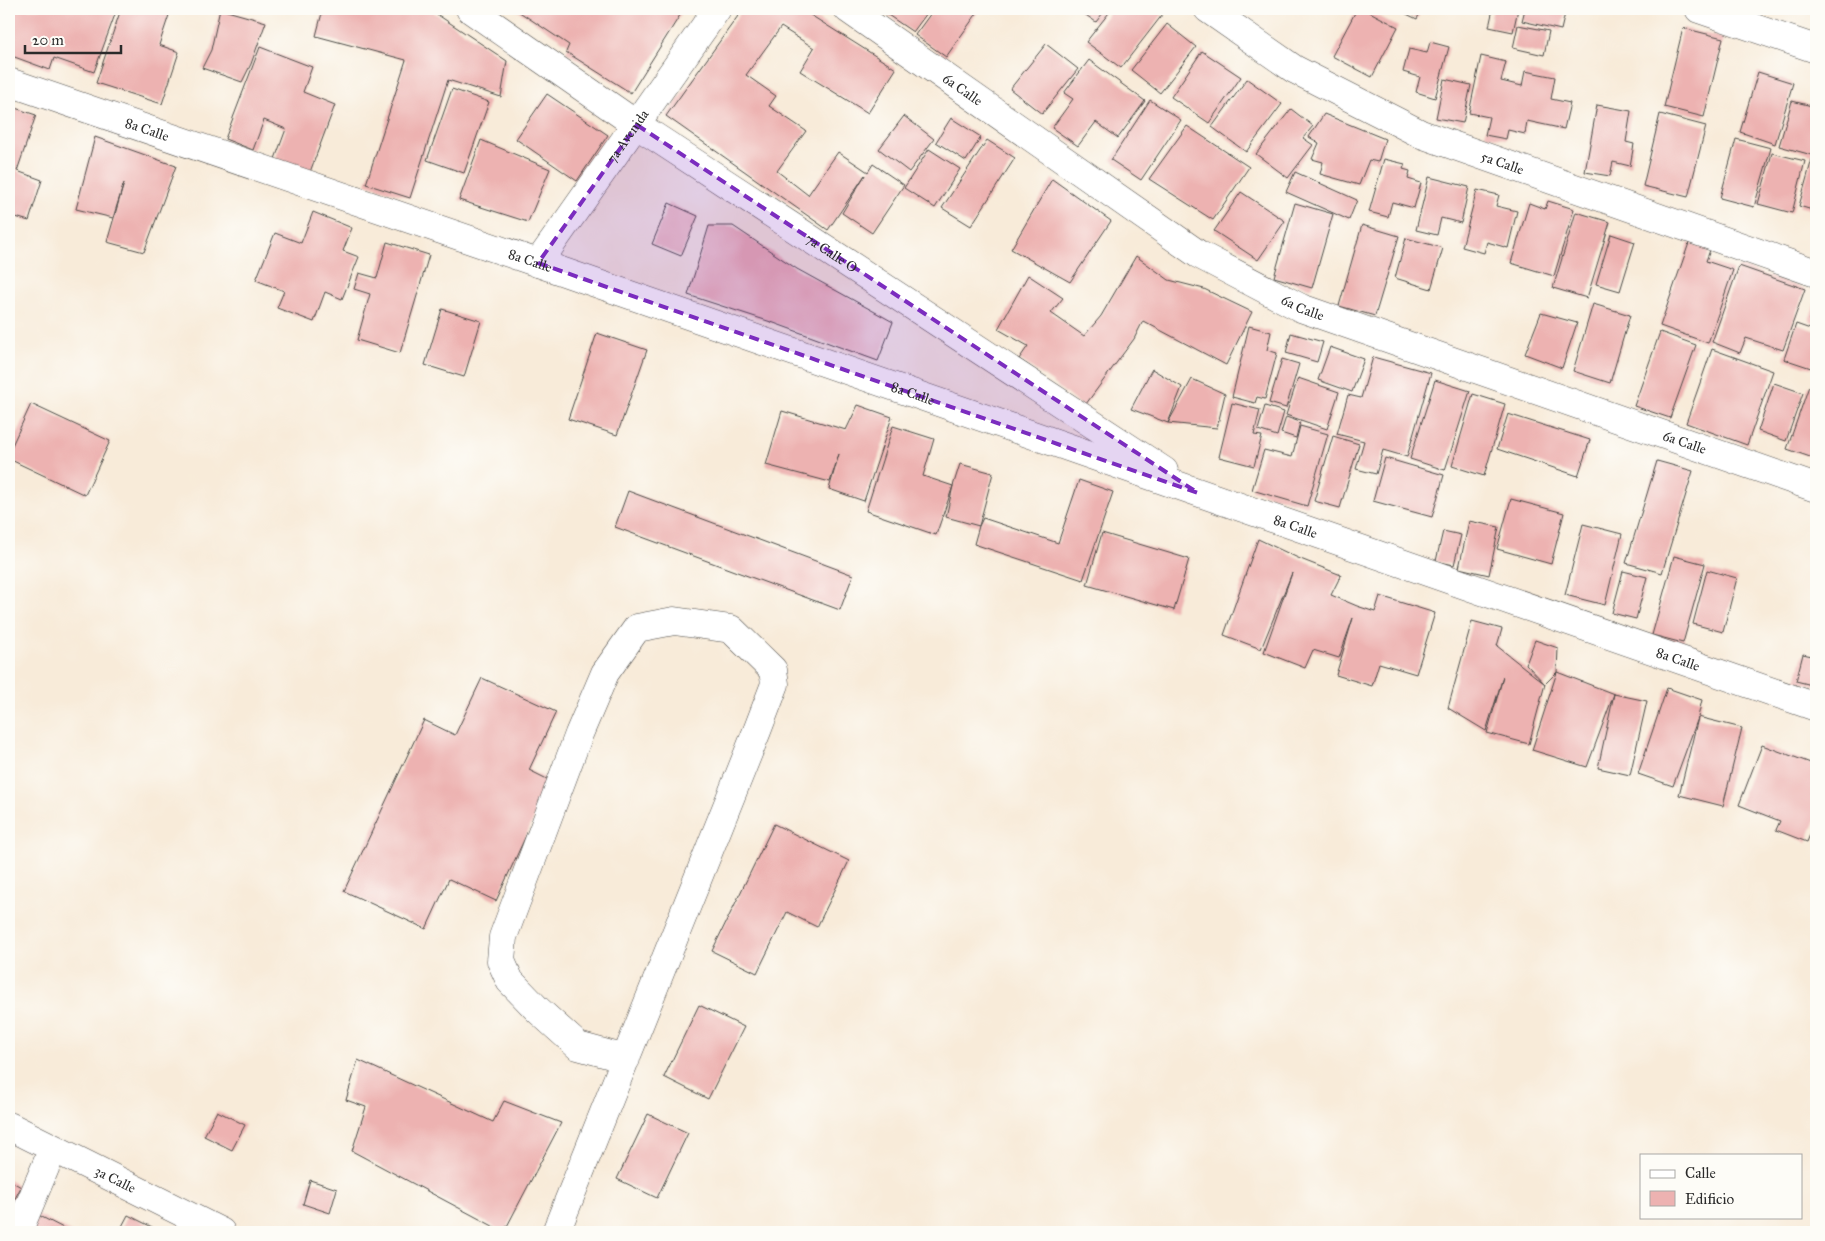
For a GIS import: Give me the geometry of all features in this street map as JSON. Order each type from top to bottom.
[{"type":"street","name":"7a Calle O","points":[[470,9],[637,125],[1198,493]]},
{"type":"street","name":"7a Avenida","points":[[538,263],[717,9]]},
{"type":"street","name":"6a Calle","points":[[848,9],[1198,254],[1301,308],[1816,488]]},
{"type":"street","name":"5a Calle","points":[[1208,9],[1294,69],[1421,134],[1816,273]]},
{"type":"street","points":[[1699,9],[1816,49]]},
{"type":"street","name":"8a Calle","points":[[9,82],[538,263],[1816,707]]},
{"type":"street","points":[[556,1232],[626,1059],[775,684],[773,670],[731,629],[674,621],[637,628],[605,673],[579,734],[503,937],[501,961],[510,980],[538,1010],[578,1046],[626,1059]]},
{"type":"street","name":"3a Calle","points":[[9,1126],[221,1232]]},
{"type":"street","points":[[18,1232],[54,1149]]},
{"type":"highlighted area","points":[[637,125],[1198,493],[538,263]]},
{"type":"building","points":[[9,9],[117,9],[94,72],[54,58],[50,70],[9,55]]},
{"type":"building","points":[[121,9],[171,9],[159,45],[179,52],[162,104],[96,83]]},
{"type":"building","points":[[220,9],[266,22],[251,64],[242,82],[202,68],[211,50]]},
{"type":"building","points":[[323,9],[429,9],[507,61],[501,97],[448,80],[410,198],[366,184],[406,60],[316,36]]},
{"type":"building","points":[[515,9],[676,9],[682,12],[631,93],[566,52],[569,45]]},
{"type":"building","points":[[743,9],[801,9],[896,69],[868,113],[800,71],[814,48],[781,27],[746,75],[776,96],[769,106],[806,131],[777,171],[808,195],[838,152],[868,172],[873,164],[904,185],[872,233],[842,213],[865,175],[828,230],[666,116]]},
{"type":"building","points":[[884,9],[930,9],[913,32],[882,11]]},
{"type":"building","points":[[934,9],[980,9],[946,57],[915,35]]},
{"type":"building","points":[[1077,9],[1106,9],[1096,22]]},
{"type":"building","points":[[1112,9],[1166,10],[1121,68],[1086,42]]},
{"type":"building","points":[[1357,9],[1364,9],[1398,27],[1372,77],[1332,56]]},
{"type":"building","points":[[1396,9],[1422,9],[1417,19]]},
{"type":"building","points":[[1493,9],[1518,9],[1513,32],[1489,27]]},
{"type":"building","points":[[1525,9],[1566,9],[1561,30],[1522,21]]},
{"type":"building","points":[[1167,24],[1196,47],[1160,93],[1131,70]]},
{"type":"building","points":[[1518,25],[1549,31],[1544,55],[1513,48]]},
{"type":"building","points":[[1683,28],[1723,38],[1704,117],[1664,107]]},
{"type":"building","points":[[1430,42],[1449,47],[1435,98],[1416,92],[1420,77],[1403,72],[1409,49],[1427,53]]},
{"type":"building","points":[[1046,44],[1078,69],[1042,114],[1010,89]]},
{"type":"building","points":[[260,47],[312,67],[303,92],[335,105],[310,172],[275,159],[286,129],[264,120],[253,150],[225,139]]},
{"type":"building","points":[[1202,51],[1241,77],[1209,123],[1171,97]]},
{"type":"building","points":[[1481,56],[1506,62],[1501,81],[1522,86],[1525,71],[1555,77],[1551,99],[1570,103],[1564,129],[1527,121],[1525,134],[1508,130],[1506,139],[1485,135],[1489,117],[1469,113]]},
{"type":"building","points":[[1089,60],[1145,101],[1118,138],[1096,122],[1078,146],[1052,128],[1073,99],[1064,93]]},
{"type":"building","points":[[1758,72],[1793,83],[1775,144],[1740,132]]},
{"type":"building","points":[[1247,79],[1282,104],[1246,152],[1212,127]]},
{"type":"building","points":[[1444,79],[1471,85],[1463,123],[1436,118]]},
{"type":"building","points":[[452,89],[489,102],[464,173],[427,160]]},
{"type":"building","points":[[547,94],[608,135],[577,181],[516,139]]},
{"type":"building","points":[[1150,100],[1181,120],[1141,180],[1111,160]]},
{"type":"building","points":[[1792,101],[1816,107],[1816,140],[1812,155],[1779,146]]},
{"type":"building","points":[[1597,105],[1631,111],[1626,142],[1634,144],[1630,166],[1613,162],[1610,176],[1585,172]]},
{"type":"building","points":[[9,106],[36,115],[17,171],[42,180],[29,221],[9,215]]},
{"type":"building","points":[[1291,109],[1313,126],[1303,138],[1313,145],[1288,178],[1256,154]]},
{"type":"building","points":[[1324,114],[1385,139],[1378,162],[1369,160],[1359,185],[1320,174],[1323,162],[1312,159],[1319,143],[1309,137]]},
{"type":"building","points":[[1660,114],[1706,126],[1688,197],[1643,186]]},
{"type":"building","points":[[904,116],[934,139],[909,172],[879,149]]},
{"type":"building","points":[[951,118],[981,137],[966,161],[936,142]]},
{"type":"building","points":[[1187,126],[1249,167],[1213,220],[1149,179]]},
{"type":"building","points":[[95,137],[176,166],[144,252],[107,242],[124,183],[113,218],[76,209]]},
{"type":"building","points":[[1736,139],[1771,148],[1754,207],[1720,198]]},
{"type":"building","points":[[481,140],[550,169],[528,222],[459,200]]},
{"type":"building","points":[[987,140],[1015,158],[971,226],[942,208]]},
{"type":"building","points":[[929,149],[960,169],[935,208],[904,188]]},
{"type":"building","points":[[1772,153],[1805,161],[1792,213],[1758,204]]},
{"type":"building","points":[[1384,159],[1405,164],[1403,169],[1410,171],[1408,179],[1421,183],[1414,208],[1392,202],[1388,217],[1369,212]]},
{"type":"building","points":[[1812,159],[1816,160],[1816,211],[1799,206]]},
{"type":"building","points":[[1295,172],[1357,200],[1349,220],[1286,192]]},
{"type":"building","points":[[1429,177],[1469,187],[1461,223],[1441,218],[1437,235],[1416,230]]},
{"type":"building","points":[[1052,179],[1111,221],[1070,282],[1011,249]]},
{"type":"building","points":[[1477,190],[1499,195],[1496,206],[1517,211],[1508,248],[1487,242],[1484,253],[1462,247]]},
{"type":"building","points":[[1241,192],[1285,221],[1258,260],[1214,231]]},
{"type":"building","points":[[1548,201],[1574,209],[1554,276],[1511,263],[1529,203],[1545,209]]},
{"type":"building","points":[[669,203],[698,216],[681,256],[652,244]]},
{"type":"building","points":[[1295,203],[1333,214],[1312,288],[1274,277]]},
{"type":"building","points":[[313,212],[352,228],[343,251],[359,257],[342,299],[325,292],[314,322],[277,308],[284,291],[256,280],[275,233],[301,243]]},
{"type":"building","points":[[1576,212],[1610,222],[1587,298],[1553,288]]},
{"type":"building","points":[[1362,225],[1399,236],[1375,316],[1339,306]]},
{"type":"building","points":[[709,226],[733,226],[797,269],[893,322],[878,361],[774,323],[688,295]]},
{"type":"building","points":[[1611,234],[1635,242],[1620,291],[1596,284]]},
{"type":"building","points":[[1406,238],[1443,248],[1431,289],[1395,278]]},
{"type":"building","points":[[387,242],[429,255],[400,353],[357,340],[370,294],[354,289],[359,273],[377,278]]},
{"type":"building","points":[[1689,243],[1710,250],[1706,261],[1733,270],[1708,343],[1660,326]]},
{"type":"building","points":[[1136,256],[1169,280],[1204,289],[1252,312],[1226,365],[1143,321],[1134,339],[1083,408],[1052,382],[1019,359],[1028,346],[998,329],[1028,275],[1063,298],[1051,313],[1084,336],[1101,316]]},
{"type":"building","points":[[1739,266],[1805,289],[1783,350],[1746,338],[1740,353],[1712,342]]},
{"type":"building","points":[[1816,300],[1816,323],[1809,320]]},
{"type":"building","points":[[1593,304],[1630,315],[1610,383],[1573,371]]},
{"type":"building","points":[[442,309],[481,321],[464,377],[425,365]]},
{"type":"building","points":[[1541,313],[1577,323],[1562,368],[1525,354]]},
{"type":"building","points":[[1796,324],[1816,331],[1816,354],[1811,368],[1784,359]]},
{"type":"building","points":[[1249,326],[1271,332],[1267,350],[1277,353],[1265,399],[1257,397],[1255,403],[1232,397]]},
{"type":"building","points":[[1660,332],[1696,345],[1670,418],[1634,406]]},
{"type":"building","points":[[597,333],[647,350],[617,435],[568,419]]},
{"type":"building","points":[[1291,333],[1323,342],[1317,362],[1286,353]]},
{"type":"building","points":[[1330,347],[1364,359],[1352,392],[1318,380]]},
{"type":"building","points":[[1712,349],[1773,371],[1747,445],[1686,423]]},
{"type":"building","points":[[1373,357],[1431,373],[1407,457],[1383,450],[1376,474],[1356,469],[1364,441],[1337,434],[1348,395],[1361,398]]},
{"type":"building","points":[[1282,359],[1299,364],[1286,408],[1269,403]]},
{"type":"building","points":[[1152,369],[1182,387],[1168,423],[1131,409]]},
{"type":"building","points":[[1298,378],[1339,392],[1327,429],[1286,415]]},
{"type":"building","points":[[1192,379],[1225,394],[1217,428],[1168,423]]},
{"type":"building","points":[[1435,380],[1470,391],[1445,470],[1410,459]]},
{"type":"building","points":[[1774,383],[1803,393],[1786,441],[1758,431]]},
{"type":"building","points":[[1809,386],[1816,389],[1816,459],[1787,449]]},
{"type":"building","points":[[1473,394],[1505,404],[1484,476],[1452,466]]},
{"type":"building","points":[[1232,403],[1260,410],[1254,435],[1262,436],[1254,466],[1219,457]]},
{"type":"building","points":[[31,404],[110,441],[85,495],[9,459],[9,452]]},
{"type":"building","points":[[858,405],[892,417],[864,501],[829,489],[839,454],[830,482],[766,465],[782,411],[846,430]]},
{"type":"building","points":[[1265,406],[1284,412],[1277,436],[1258,430]]},
{"type":"building","points":[[1508,414],[1590,440],[1578,476],[1497,449]]},
{"type":"building","points":[[1286,417],[1300,422],[1296,438],[1281,433]]},
{"type":"building","points":[[893,426],[934,439],[923,476],[953,486],[936,535],[866,511]]},
{"type":"building","points":[[1300,426],[1328,434],[1307,506],[1252,490],[1264,450],[1292,457]]},
{"type":"building","points":[[1333,436],[1359,444],[1340,508],[1314,501]]},
{"type":"building","points":[[1385,458],[1444,475],[1432,517],[1373,501]]},
{"type":"building","points":[[1657,461],[1693,471],[1662,573],[1626,563]]},
{"type":"building","points":[[960,464],[993,473],[979,526],[946,517]]},
{"type":"building","points":[[1079,480],[1113,492],[1083,580],[974,544],[983,518],[1058,543]]},
{"type":"building","points":[[628,491],[853,575],[840,610],[615,527]]},
{"type":"building","points":[[1511,499],[1564,513],[1551,564],[1497,549]]},
{"type":"building","points":[[1469,521],[1499,527],[1489,575],[1459,568]]},
{"type":"building","points":[[1583,524],[1622,534],[1605,605],[1565,595]]},
{"type":"building","points":[[1443,531],[1461,535],[1454,565],[1436,561]]},
{"type":"building","points":[[1102,533],[1189,559],[1174,610],[1087,585]]},
{"type":"building","points":[[1258,539],[1298,558],[1341,575],[1331,595],[1357,606],[1375,612],[1380,596],[1435,613],[1416,674],[1379,663],[1372,686],[1336,675],[1353,618],[1339,658],[1313,650],[1305,668],[1264,652],[1292,573],[1261,649],[1224,635]]},
{"type":"building","points":[[1674,556],[1705,564],[1683,643],[1652,635]]},
{"type":"building","points":[[1707,570],[1737,578],[1723,632],[1693,624]]},
{"type":"building","points":[[1623,571],[1647,577],[1636,619],[1612,613]]},
{"type":"building","points":[[1472,621],[1502,629],[1497,646],[1545,684],[1529,744],[1487,733],[1503,677],[1486,731],[1448,708]]},
{"type":"building","points":[[1535,640],[1558,648],[1557,672],[1545,684],[1526,664]]},
{"type":"building","points":[[1803,654],[1816,657],[1816,686],[1796,681]]},
{"type":"building","points":[[1557,672],[1614,694],[1587,767],[1532,750]]},
{"type":"building","points":[[482,678],[556,712],[529,770],[551,781],[496,901],[449,879],[426,929],[344,891],[424,720],[455,735]]},
{"type":"building","points":[[1667,688],[1702,700],[1698,717],[1742,728],[1723,806],[1679,795],[1698,718],[1673,786],[1638,774]]},
{"type":"building","points":[[1614,694],[1647,701],[1630,775],[1598,768]]},
{"type":"building","points":[[1762,745],[1816,765],[1816,820],[1807,842],[1776,830],[1780,821],[1739,805]]},
{"type":"building","points":[[774,824],[849,861],[817,927],[787,912],[757,973],[712,951]]},
{"type":"building","points":[[699,1005],[744,1027],[708,1099],[664,1077]]},
{"type":"building","points":[[358,1060],[493,1122],[504,1101],[561,1123],[504,1232],[352,1151],[366,1107],[346,1100]]},
{"type":"building","points":[[217,1111],[245,1125],[232,1150],[204,1136]]},
{"type":"building","points":[[648,1114],[688,1133],[657,1198],[617,1179]]},
{"type":"building","points":[[9,1180],[21,1187],[9,1210]]},
{"type":"building","points":[[310,1180],[337,1189],[330,1213],[303,1204]]},
{"type":"building","points":[[38,1215],[71,1232],[29,1232]]},
{"type":"building","points":[[128,1215],[162,1232],[119,1232]]}]
